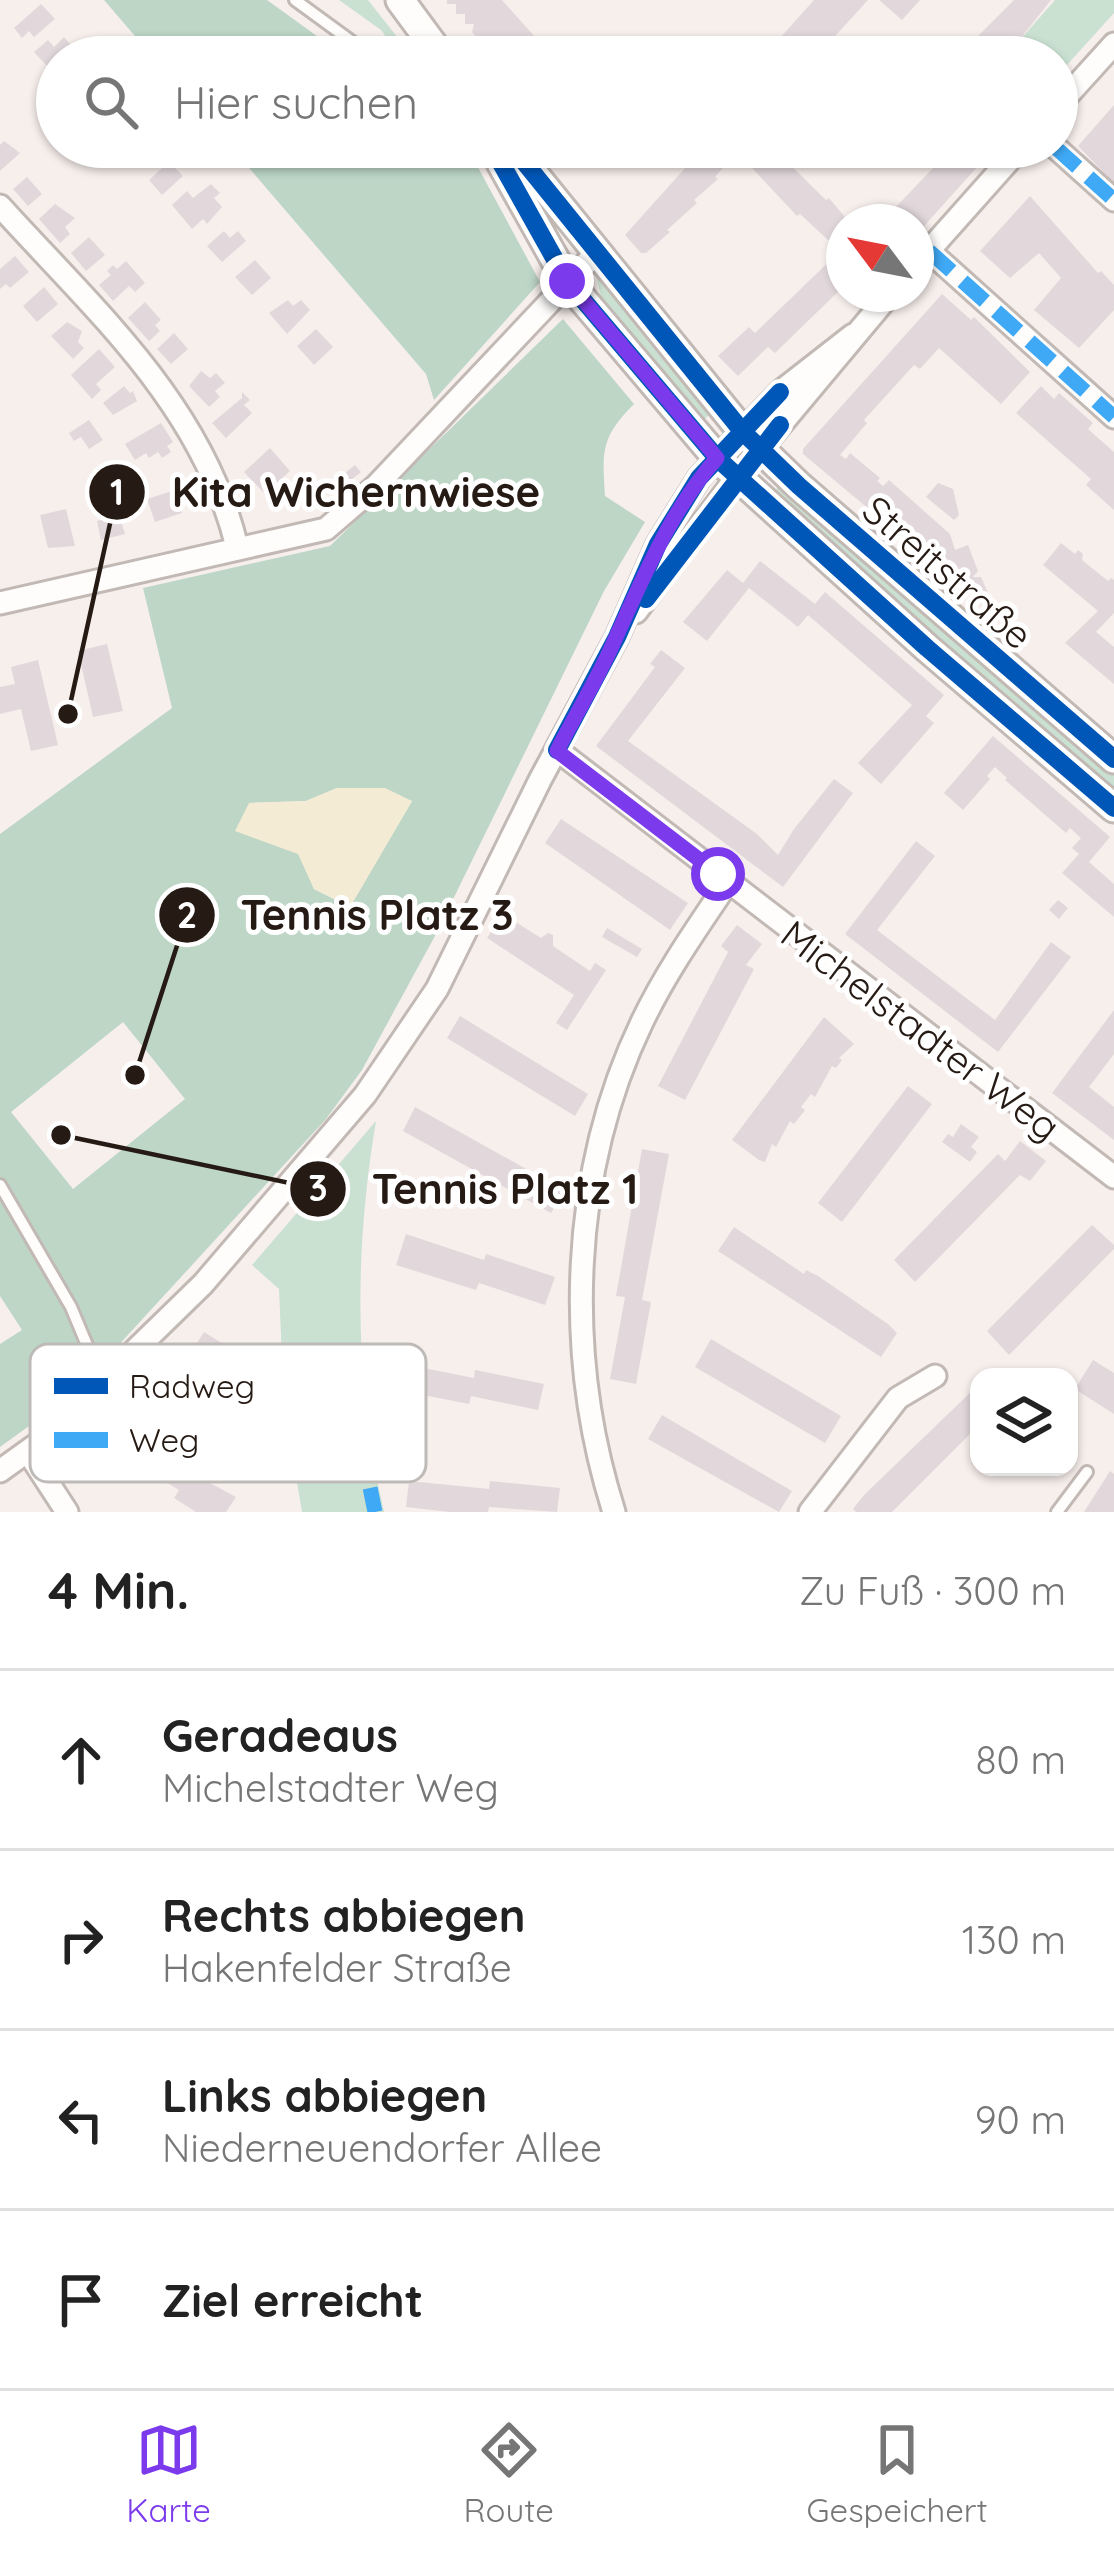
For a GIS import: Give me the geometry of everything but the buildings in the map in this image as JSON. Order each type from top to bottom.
[{"type":"main road","points":[[400,0],[427,36]]},
{"type":"main road","name":"Streitstraße","points":[[503,168],[567,281],[727,468],[1114,808]]},
{"type":"main road","name":"Streitstraße","points":[[528,168],[751,440],[1114,759]]},
{"type":"street","points":[[1078,84],[1114,44]]},
{"type":"street","points":[[934,245],[1002,168]]},
{"type":"street","points":[[1078,168],[1114,200]]},
{"type":"street","points":[[0,206],[164,390],[214,473],[237,547]]},
{"type":"street","points":[[0,603],[326,529],[346,515],[595,254]]},
{"type":"street","points":[[934,268],[1114,417]]},
{"type":"street","points":[[143,1344],[202,1284],[365,1095],[437,988],[616,637],[658,544],[700,478],[727,468],[874,312]]},
{"type":"street","name":"Michelstadter Weg","points":[[557,751],[1114,1177]]},
{"type":"street","points":[[614,1512],[595,1449],[583,1366],[584,1252],[594,1171],[616,1089],[640,1026],[670,968],[728,882]]},
{"type":"street","points":[[810,1512],[898,1398],[935,1376]]},
{"type":"street","points":[[0,1471],[28,1452],[30,1455]]},
{"type":"street","points":[[48,1482],[67,1512]]},
{"type":"lane","points":[[295,0],[344,36]]},
{"type":"lane","points":[[0,1185],[71,1307],[86,1344]]},
{"type":"lane","points":[[1057,1512],[1087,1472]]},
{"type":"green space","points":[[104,0],[267,0],[317,36],[135,36]]},
{"type":"green space","points":[[339,0],[368,0],[396,36],[385,36]]},
{"type":"green space","points":[[1055,0],[1114,0],[1114,13],[1078,53],[1078,36],[1023,36]]},
{"type":"green space","points":[[249,168],[478,168],[540,282],[434,400],[426,374]]},
{"type":"green space","points":[[595,272],[714,411],[701,422],[603,305]]},
{"type":"green space","points":[[563,319],[634,404],[615,426],[606,446],[605,496],[645,522],[604,591],[436,934],[362,1070],[326,1119],[120,1344],[30,1344],[30,1425],[0,1447],[0,1344],[22,1330],[0,1296],[0,834],[172,708],[143,588],[330,546]],"holes":[[[337,788],[412,801],[350,907],[314,889],[299,854],[249,803],[306,801]],[[123,1022],[185,1099],[73,1189],[11,1112]]]},
{"type":"green space","points":[[780,485],[1114,771],[1114,796],[771,495]]},
{"type":"green space","points":[[376,1121],[364,1220],[361,1344],[281,1344],[279,1289],[252,1265]]},
{"type":"green space","points":[[297,1482],[378,1482],[384,1512],[302,1512]]},
{"type":"sand","points":[[337,788],[385,788],[412,801],[350,907],[314,889],[298,854],[235,831],[249,803],[306,801]]},
{"type":"marked path","points":[[1078,168],[1114,200]]},
{"type":"marked path","points":[[934,255],[1114,417]]},
{"type":"marked path","points":[[369,1482],[375,1512]]},
{"type":"cycle path","points":[[504,168],[567,281],[717,458],[927,648],[1114,808]]},
{"type":"cycle path","points":[[529,168],[742,431],[1114,759]]},
{"type":"cycle path","points":[[557,750],[617,637],[658,544],[699,478],[780,392]]},
{"type":"cycle path","points":[[646,599],[780,425]]},
{"type":"place","name":"Kita Wichernwiese","points":[[68,714]]},
{"type":"place","name":"Tennis Platz 3","points":[[135,1075]]},
{"type":"place","name":"Tennis Platz 1","points":[[61,1135]]},
{"type":"route","points":[[567,281],[717,458],[658,544],[557,751],[718,874]]}]
